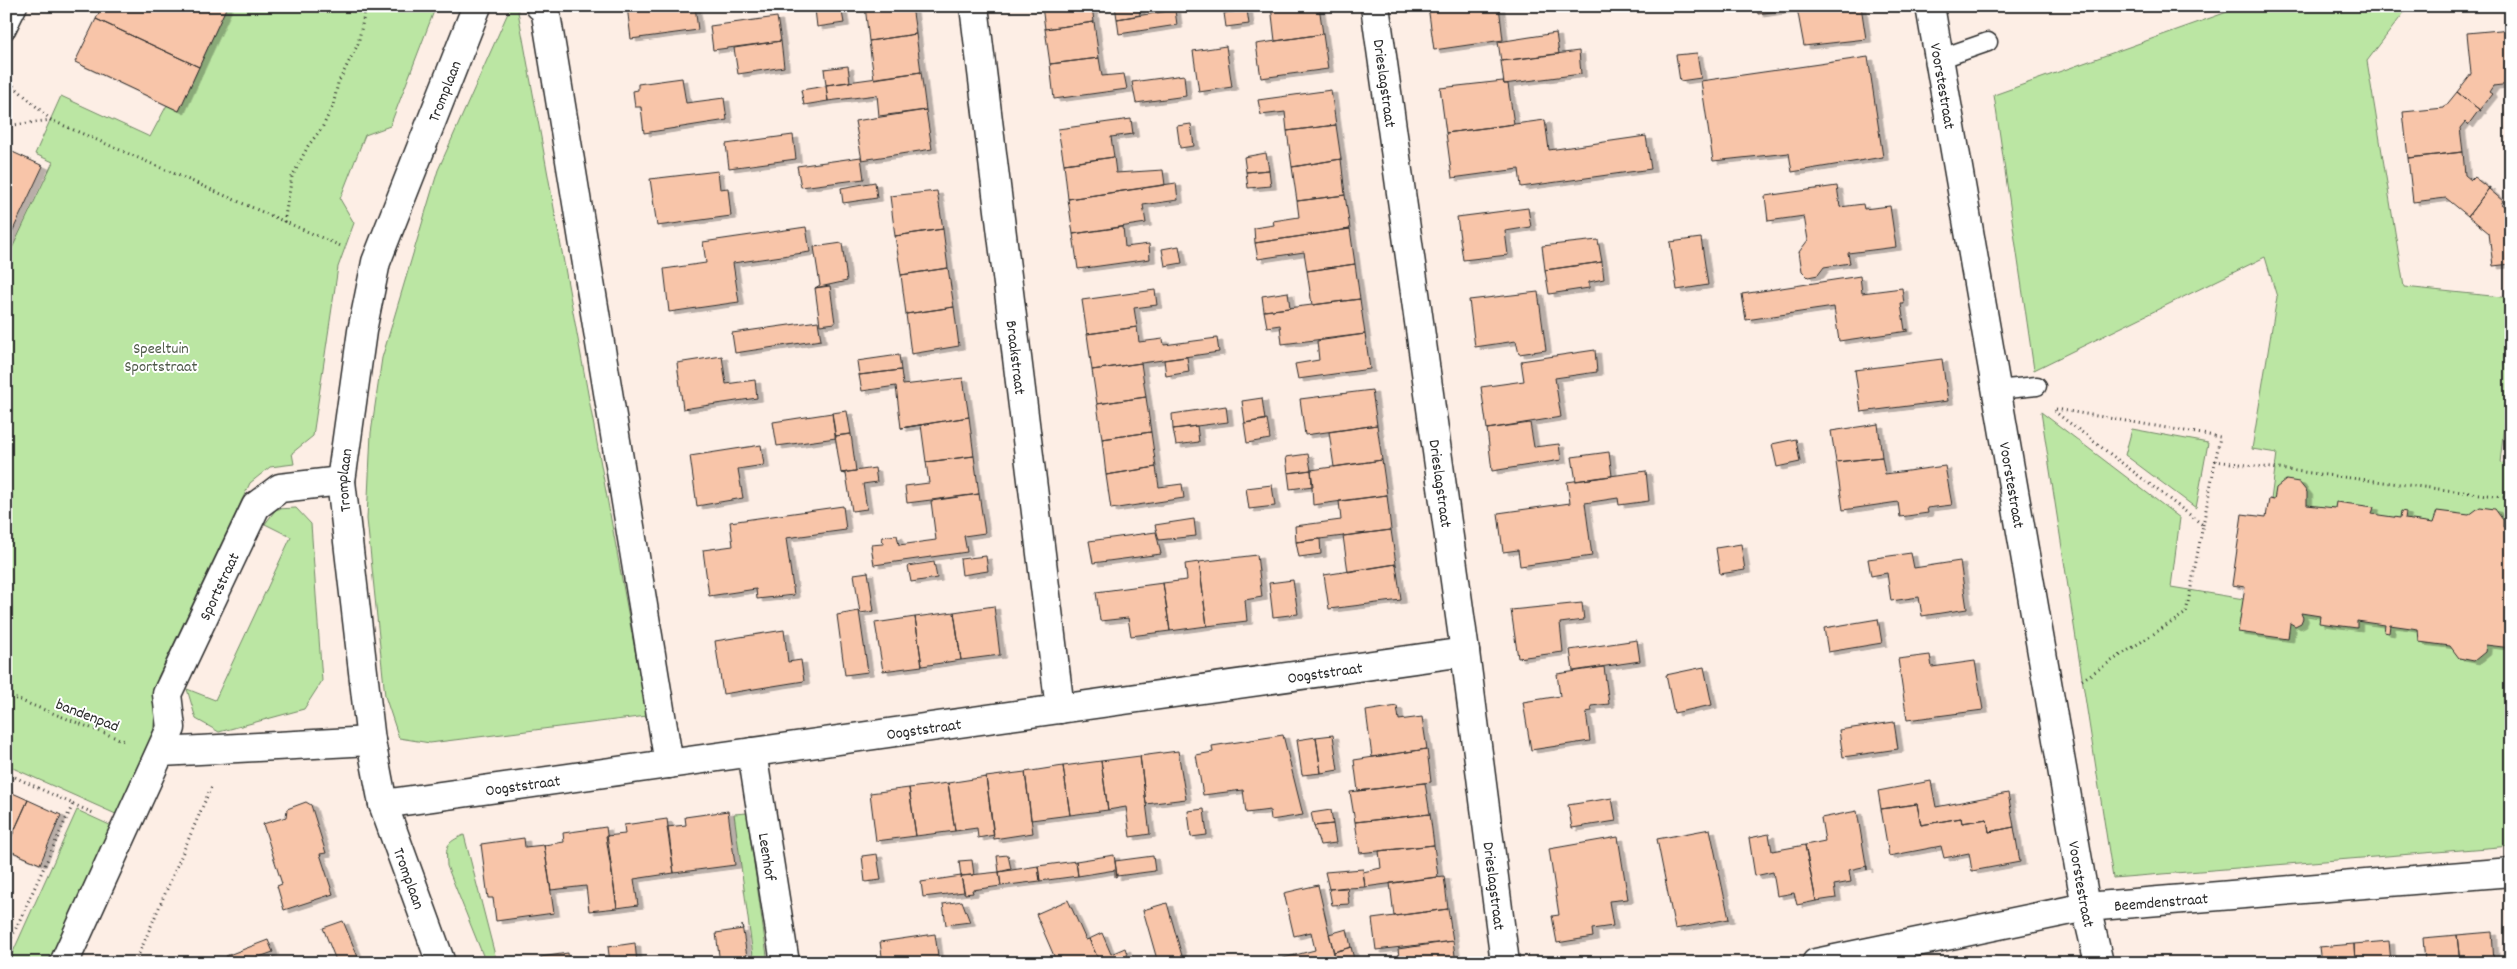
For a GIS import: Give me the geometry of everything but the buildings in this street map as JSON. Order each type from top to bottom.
[{"type":"street","name":"Tromplaan","points":[[442,963],[383,804],[371,741],[341,482],[362,331],[376,262],[477,6]]},
{"type":"street","points":[[540,6],[545,8],[668,764]]},
{"type":"street","name":"Braakstraat","points":[[974,6],[1060,709]]},
{"type":"street","name":"Drieslagstraat","points":[[1375,6],[1465,652],[1505,963]]},
{"type":"street","name":"Voorstestraat","points":[[1930,6],[2086,907],[2099,963]]},
{"type":"street","name":"Sportstraat","points":[[64,963],[171,728],[167,694],[256,506],[280,488],[341,482]]},
{"type":"street","name":"Oogststraat","points":[[383,804],[1465,652]]},
{"type":"street","points":[[161,752],[371,741]]},
{"type":"street","name":"Leenhof","points":[[752,752],[785,963]]},
{"type":"street","name":"Beemdenstraat","points":[[1816,963],[2086,907],[2511,872]]},
{"type":"lane","points":[[6,30],[18,6]]},
{"type":"lane","points":[[1939,59],[1988,42]]},
{"type":"lane","points":[[1996,390],[2037,386]]},
{"type":"path","points":[[284,222],[292,177],[308,146],[322,128],[332,106],[338,83],[358,44],[366,6]]},
{"type":"path","points":[[6,79],[51,120],[376,262]]},
{"type":"path","points":[[6,126],[51,120]]},
{"type":"path","points":[[2050,701],[2186,613],[2203,525],[2215,461],[2220,436],[2050,408],[2203,525]]},
{"type":"path","points":[[2215,461],[2511,498]]},
{"type":"path","name":"bandenpad","points":[[6,695],[111,737],[161,752]]},
{"type":"path","points":[[135,963],[228,748]]},
{"type":"path","points":[[6,774],[73,804],[6,950]]},
{"type":"path","points":[[6,936],[12,938]]},
{"type":"green space","name":"Speeltuin Sportstraat","points":[[227,6],[436,6],[390,126],[365,135],[340,199],[354,223],[338,267],[313,436],[292,453],[294,464],[270,467],[250,483],[158,677],[153,736],[118,815],[6,765],[6,261],[53,162],[35,154],[61,96],[150,137],[167,105],[179,111]]},
{"type":"green space","points":[[511,6],[517,6],[647,716],[430,743],[399,738],[385,696],[367,519],[371,433],[382,358],[438,170]]},
{"type":"green space","points":[[2244,6],[2409,6],[2367,61],[2404,287],[2511,298],[2511,358],[2500,463],[2511,465],[2511,846],[2113,878],[2041,412],[2180,518],[2171,587],[2250,600],[2270,508],[2277,453],[2252,449],[2277,297],[2265,257],[2034,370],[1994,95]]},
{"type":"green space","points":[[2132,429],[2208,443],[2196,508],[2125,455]]},
{"type":"green space","points":[[296,508],[311,524],[322,681],[304,709],[219,732],[196,719],[187,689],[215,700],[291,537],[265,524],[276,509]]},
{"type":"green space","points":[[77,810],[114,827],[51,963],[8,963]]},
{"type":"green space","points":[[747,813],[768,963],[754,963],[734,814]]},
{"type":"green space","points":[[464,835],[497,963],[486,963],[447,866],[448,846],[453,840]]}]
